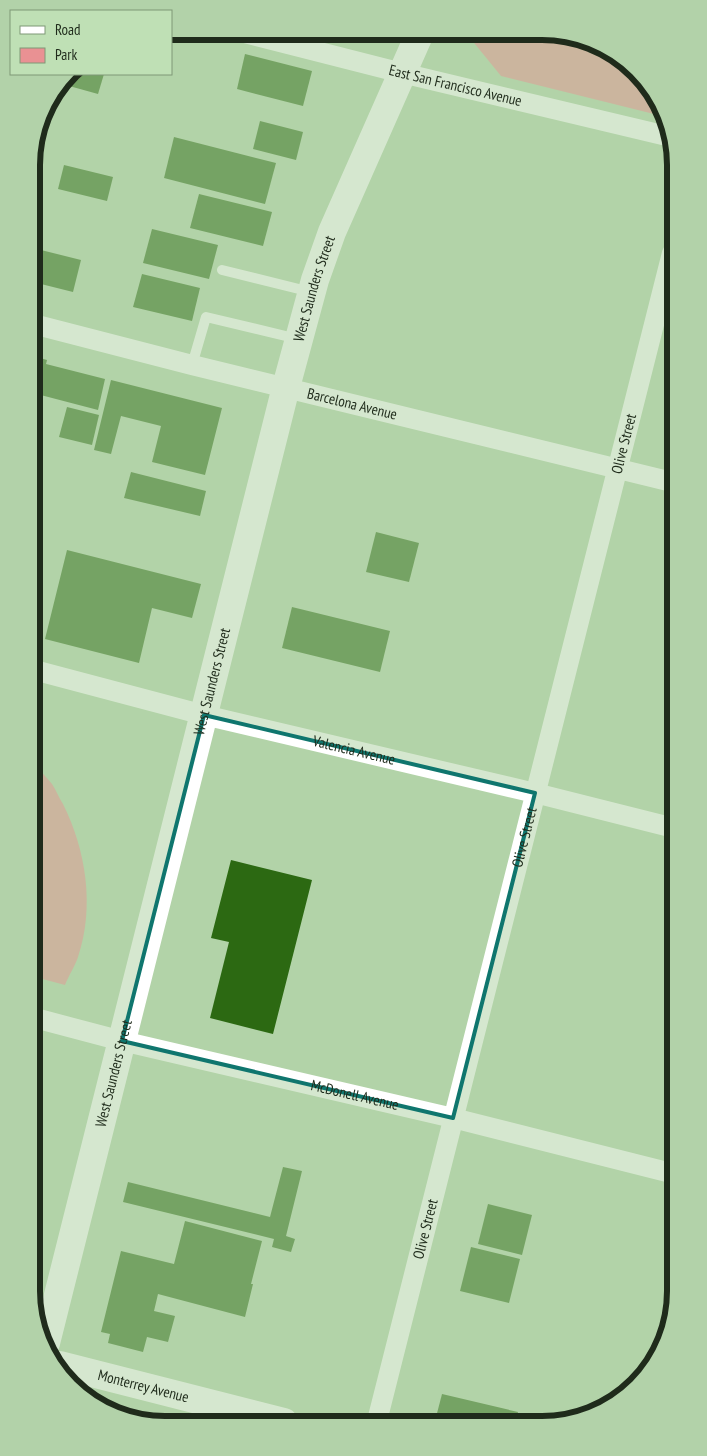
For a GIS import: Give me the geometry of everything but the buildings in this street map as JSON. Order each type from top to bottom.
[{"type":"main road","name":"West Saunders Street","points":[[48,1334],[286,387],[312,292],[332,232],[417,40]]},
{"type":"main road","name":"Monterrey Avenue","points":[[66,1366],[260,1416]]},
{"type":"street","name":"East San Francisco Avenue","points":[[272,40],[663,135]]},
{"type":"street","name":"Olive Street","points":[[378,1416],[667,273]]},
{"type":"street","name":"Barcelona Avenue","points":[[40,326],[192,365],[667,481]]},
{"type":"street","name":"Valencia Avenue","points":[[40,672],[204,715],[667,826]]},
{"type":"street","name":"McDonell Avenue","points":[[40,1019],[122,1041],[453,1118],[667,1172]]},
{"type":"lane","points":[[222,270],[312,292]]},
{"type":"lane","points":[[192,365],[206,317],[299,340]]},
{"type":"path","points":[[577,45],[603,56]]},
{"type":"highlighted area","points":[[204,715],[535,793],[453,1118],[122,1041]]},
{"type":"green space","points":[[472,40],[550,40],[566,42],[597,53],[624,71],[641,89],[656,114],[501,76]]},
{"type":"green space","points":[[40,771],[52,784],[71,822],[82,859],[85,879],[87,899],[83,938],[77,960],[65,985],[40,978]]}]
